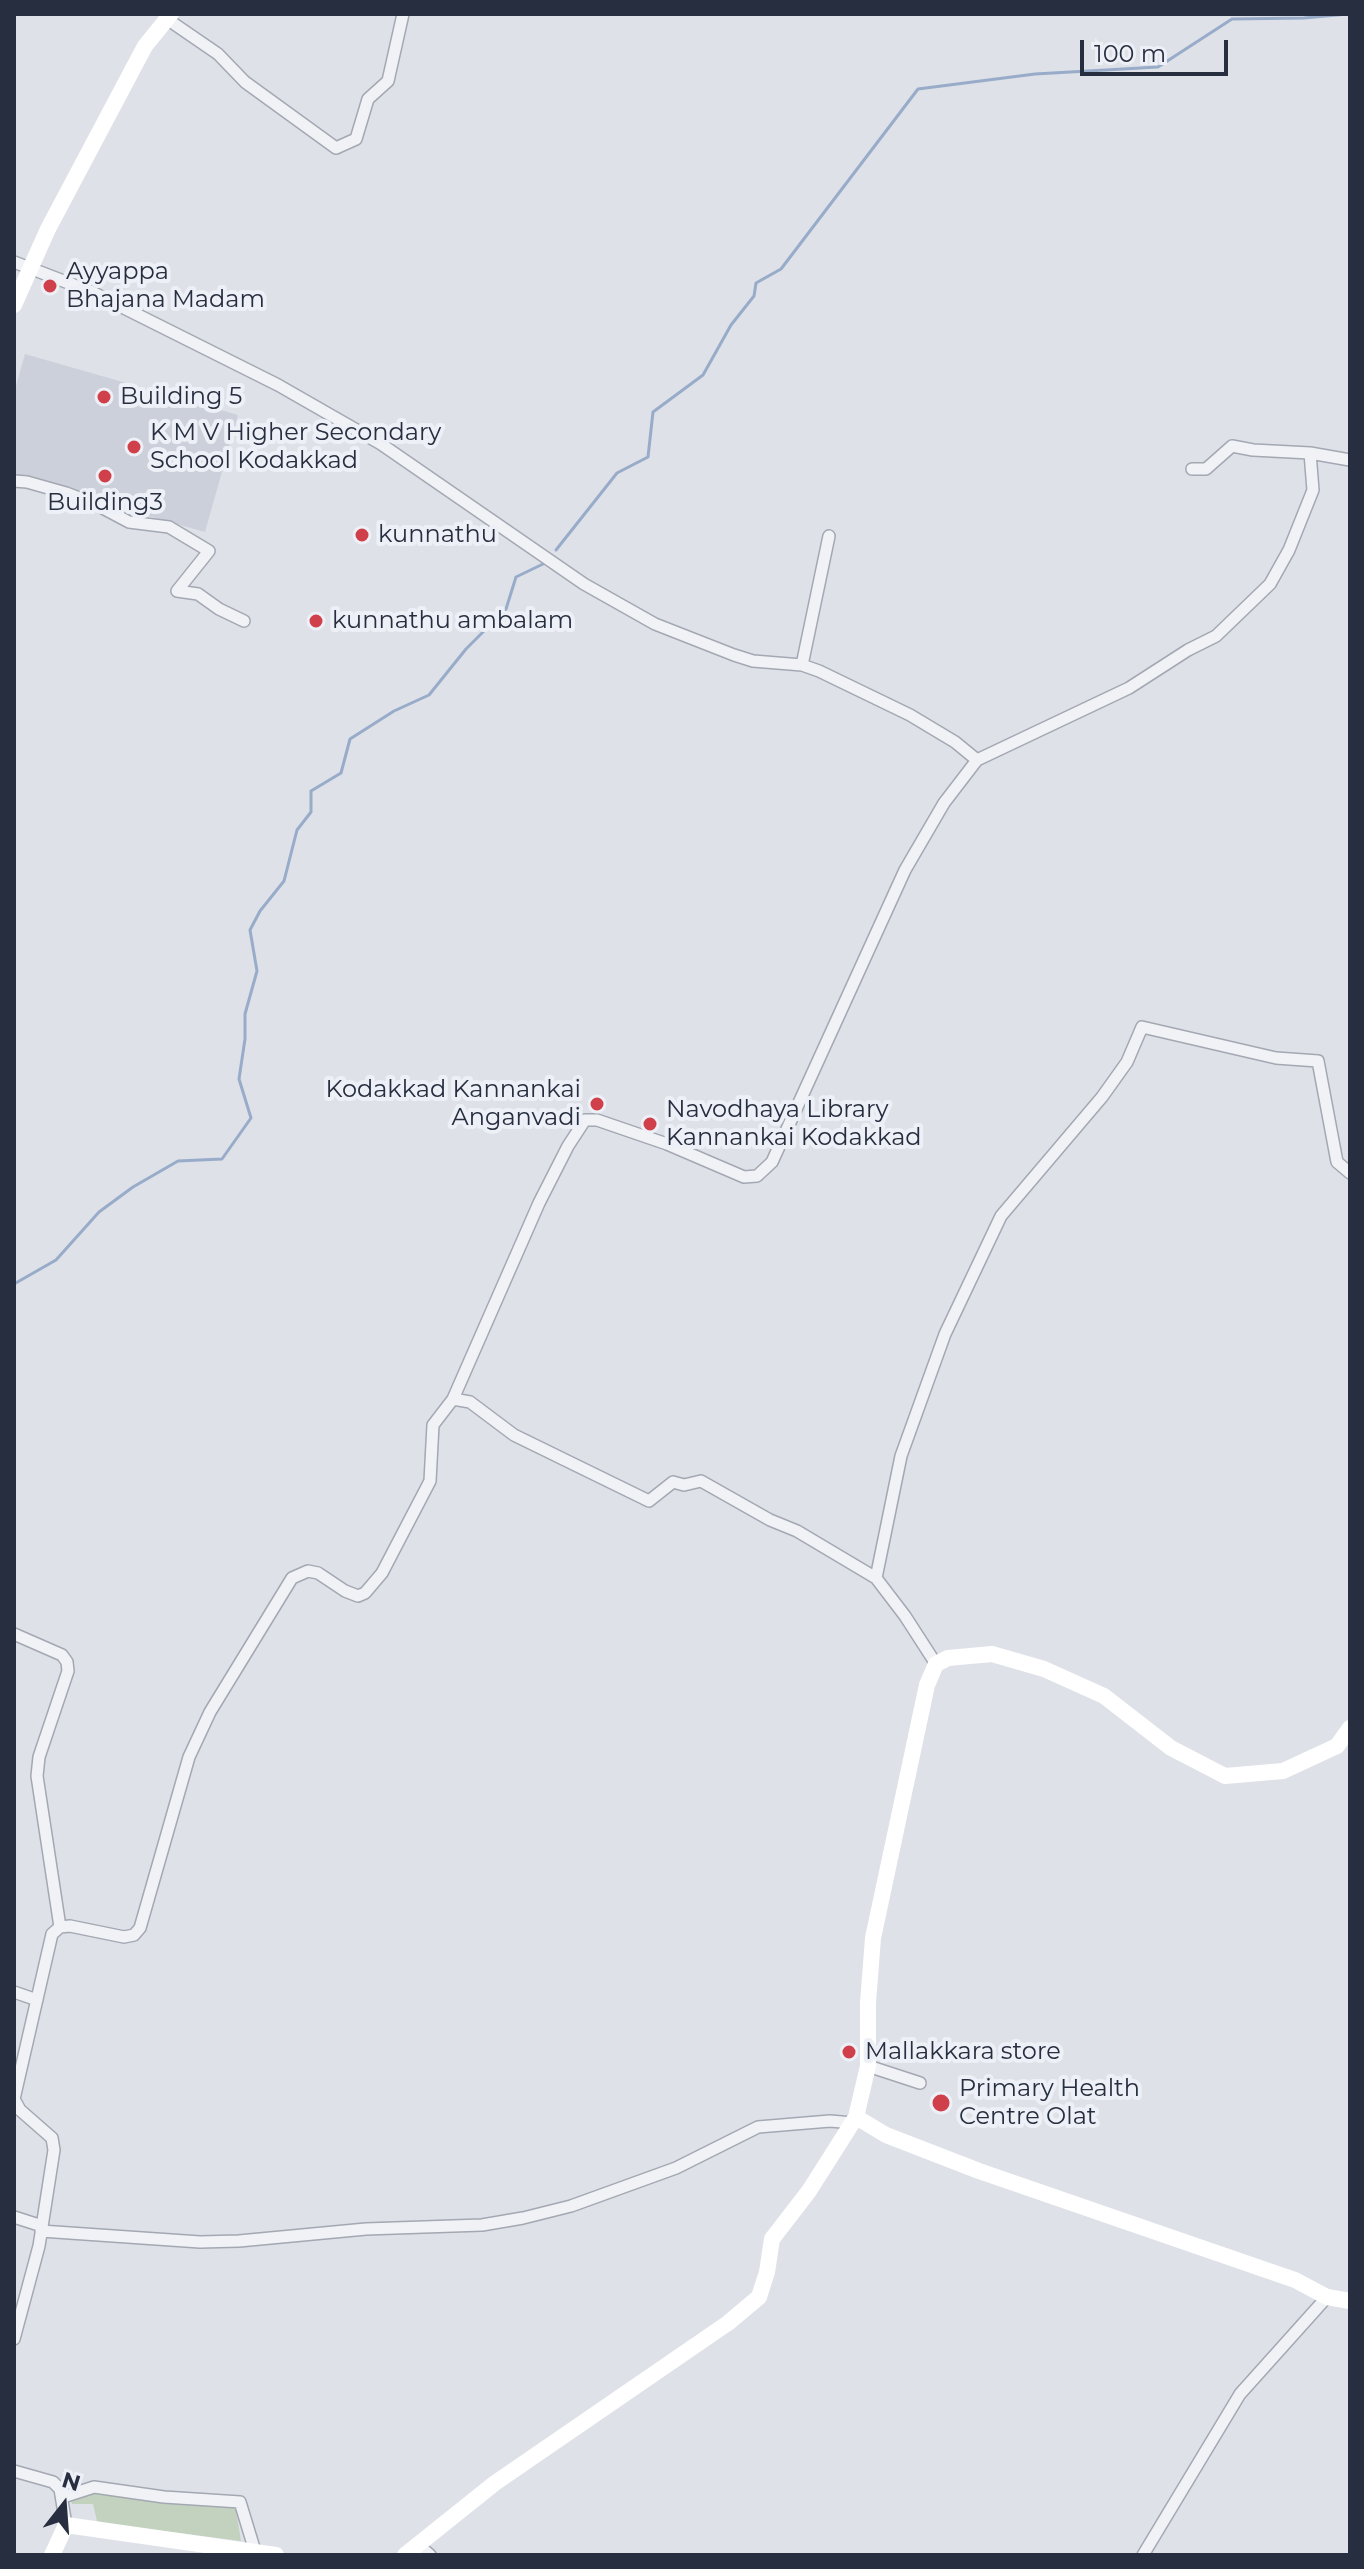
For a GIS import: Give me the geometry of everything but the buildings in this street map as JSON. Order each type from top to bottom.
[{"type":"street","points":[[14,305],[22,264],[145,46],[169,16],[218,54],[245,82],[336,148],[356,139],[368,99],[388,81],[403,14]]},
{"type":"street","points":[[22,264],[111,301],[261,376],[381,444],[584,584],[655,624],[734,655],[753,661],[802,665],[860,689],[955,742],[977,760]]},
{"type":"street","points":[[1192,469],[1206,469],[1232,446],[1350,460]]},
{"type":"street","points":[[14,2339],[42,2228],[54,2143],[20,2110],[14,2099],[52,1934],[60,1927],[70,1926],[124,1937],[134,1935],[140,1928],[189,1757],[210,1712],[292,1578],[298,1573],[318,1573],[358,1596],[373,1586],[430,1481],[433,1425],[453,1399],[539,1203],[585,1120],[597,1120],[653,1139],[744,1177],[757,1176],[772,1162],[905,870],[944,803],[977,760],[1129,688],[1216,636],[1255,601],[1270,584],[1289,550],[1313,490],[1310,453]]},
{"type":"street","points":[[14,481],[66,493],[129,522],[169,527],[209,551],[177,591],[198,594],[244,621]]},
{"type":"street","points":[[802,665],[829,536]]},
{"type":"street","points":[[876,1578],[901,1456],[945,1334],[1001,1216],[1102,1097],[1127,1062],[1142,1027],[1276,1058],[1318,1061],[1337,1162],[1350,1173]]},
{"type":"street","points":[[453,1399],[470,1402],[514,1435],[649,1501],[673,1482],[684,1485],[701,1481],[770,1520],[797,1531],[876,1578],[936,1664]]},
{"type":"street","points":[[14,1634],[62,1655],[67,1662],[68,1671],[39,1757],[37,1776],[60,1927]]},
{"type":"street","points":[[418,2552],[495,2483],[728,2323],[759,2297],[772,2239],[809,2191],[854,2120],[868,2066],[868,2003],[873,1938],[927,1685],[936,1664],[948,1658],[992,1654],[1044,1669],[1104,1696],[1171,1748],[1225,1776],[1283,1771],[1337,1746],[1350,1728]]},
{"type":"street","points":[[14,1992],[37,2000]]},
{"type":"street","points":[[868,2066],[920,2083]]},
{"type":"street","points":[[14,2217],[42,2228],[200,2242],[366,2229],[482,2225],[523,2218],[594,2198],[676,2168],[758,2127],[854,2120],[979,2171],[1295,2280],[1327,2297],[1350,2301]]},
{"type":"street","points":[[1143,2555],[1240,2394],[1327,2297]]},
{"type":"street","points":[[14,2471],[53,2482],[60,2489],[66,2525],[52,2555]]},
{"type":"street","points":[[63,2497],[94,2487],[164,2497],[240,2502],[255,2551]]},
{"type":"street","points":[[66,2525],[276,2555]]},
{"type":"shaded area","points":[[25,354],[238,415],[205,532],[14,478],[14,393]]},
{"type":"green space","points":[[94,2492],[232,2505],[236,2510],[241,2541],[102,2523],[97,2521],[93,2504],[72,2504],[71,2500]]},
{"type":"waterway","points":[[556,550],[617,473],[648,457],[653,412],[703,375],[731,325],[754,296],[756,283],[781,269],[918,89],[1035,74],[1158,67],[1232,19],[1348,14]]},
{"type":"waterway","points":[[14,1284],[56,1260],[99,1212],[133,1187],[178,1161],[222,1159],[251,1118],[239,1079],[245,1014],[257,971],[250,930],[260,911],[284,881],[297,830],[311,812],[311,791],[341,773],[350,739],[394,711],[429,695],[466,649],[506,609],[516,577],[543,564]]},
{"type":"place","name":"Ayyappa Bhajana Madam","points":[[50,286]]},
{"type":"place","name":"Building 5","points":[[104,397]]},
{"type":"place","name":"K M V Higher Secondary School Kodakkad","points":[[134,447]]},
{"type":"place","name":"Building3","points":[[105,476]]},
{"type":"place","name":"kunnathu","points":[[362,535]]},
{"type":"place","name":"kunnathu ambalam","points":[[316,621]]},
{"type":"place","name":"Kodakkad Kannankai Anganvadi","points":[[597,1104]]},
{"type":"place","name":"Navodhaya Library Kannankai Kodakkad","points":[[650,1124]]},
{"type":"place","name":"Mallakkara store","points":[[849,2052]]},
{"type":"place","name":"Primary Health Centre Olat","points":[[941,2103]]}]
